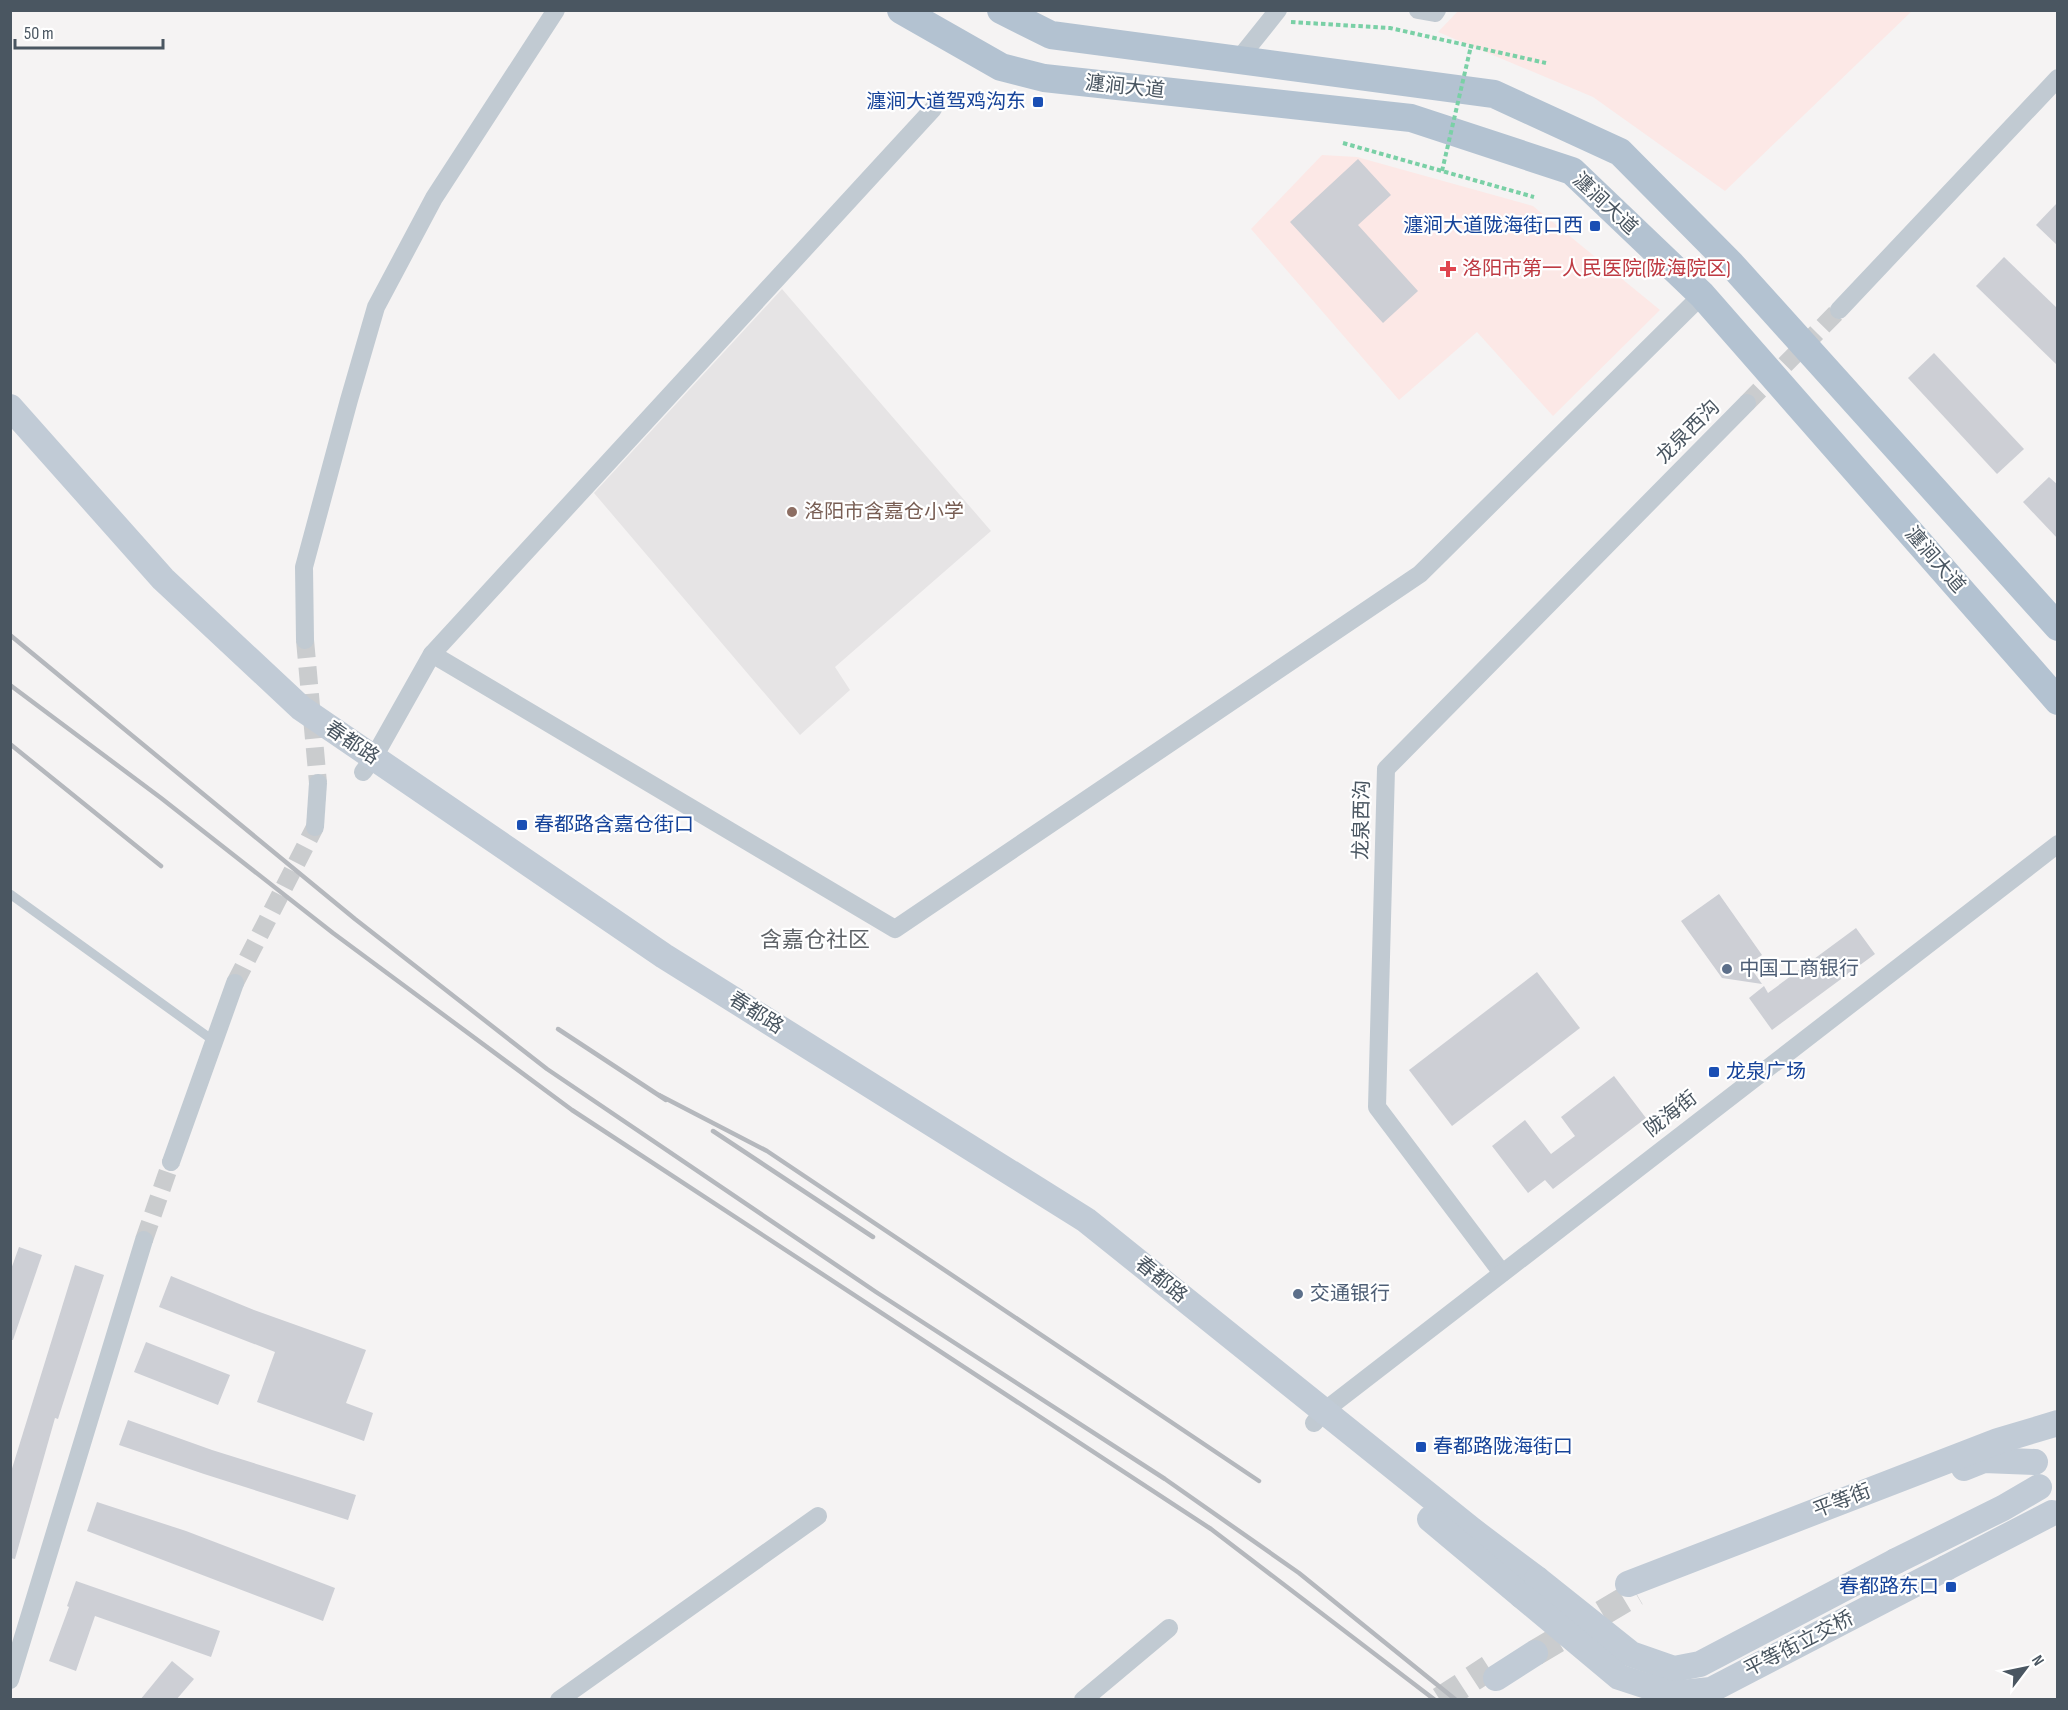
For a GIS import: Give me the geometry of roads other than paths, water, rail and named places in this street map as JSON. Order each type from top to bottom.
[{"type":"main road","name":"瀍涧大道","points":[[901,10],[1000,67],[1044,78],[1411,118],[1572,171],[1702,295],[2058,701]]},
{"type":"main road","name":"瀍涧大道","points":[[1000,10],[1051,35],[1494,94],[1620,153],[1731,264],[2058,627]]},
{"type":"main road","name":"春都路","points":[[10,407],[163,579],[301,708],[368,765]]},
{"type":"main road","name":"春都路","points":[[10,434],[150,591],[290,721],[368,765],[664,956],[1086,1220],[1319,1417],[1472,1530],[1529,1588]]},
{"type":"main road","name":"平等街","points":[[2035,1462],[1984,1460],[1632,1588],[1998,1441],[2058,1423]]},
{"type":"main road","points":[[2055,1516],[2047,1507],[2039,1487],[2035,1462],[2044,1439],[2058,1429]]},
{"type":"main road","name":"平等街立交桥","points":[[1529,1588],[1631,1653],[1674,1669],[1700,1664],[1896,1561],[2003,1508],[2039,1487]]},
{"type":"main road","name":"平等街立交桥","points":[[1529,1588],[1619,1677],[1671,1694],[1711,1690],[2020,1530],[2055,1516]]},
{"type":"main road","points":[[1493,1673],[1531,1649]]},
{"type":"street","points":[[304,640],[304,567],[376,307],[434,198],[556,10]]},
{"type":"street","points":[[1418,10],[1436,12],[1437,10]]},
{"type":"street","points":[[1238,60],[1285,16]]},
{"type":"street","points":[[1839,310],[2058,78]]},
{"type":"street","points":[[368,765],[432,654],[933,109]]},
{"type":"street","points":[[432,654],[895,929],[1420,574],[1702,295]]},
{"type":"street","name":"龙泉西沟","points":[[1502,1273],[1377,1107],[1386,769],[1747,404]]},
{"type":"street","points":[[315,827],[318,783]]},
{"type":"street","name":"陇海街","points":[[1319,1417],[2058,844]]},
{"type":"street","points":[[171,1162],[235,982]]},
{"type":"street","points":[[10,1680],[144,1240]]},
{"type":"street","points":[[559,1700],[818,1516]]},
{"type":"street","points":[[1083,1700],[1169,1628]]},
{"type":"lane","points":[[10,894],[214,1041]]},
{"type":"tunnel","points":[[1747,403],[1839,310]]},
{"type":"tunnel","points":[[305,640],[318,783]]},
{"type":"tunnel","points":[[235,983],[315,827]]},
{"type":"tunnel","points":[[144,1240],[171,1162]]},
{"type":"tunnel","points":[[1535,1653],[1636,1593]]},
{"type":"tunnel","points":[[1440,1700],[1489,1668]]},
{"type":"railway","points":[[10,635],[355,919],[547,1069],[876,1292],[1165,1479],[1299,1573],[1456,1700]]},
{"type":"railway","points":[[10,685],[161,798],[333,933],[572,1110],[1211,1529],[1435,1700]]},
{"type":"railway","points":[[10,744],[161,866]]},
{"type":"railway","points":[[558,1029],[666,1100]]},
{"type":"railway","points":[[659,1095],[767,1151],[1259,1481]]},
{"type":"railway","points":[[713,1131],[873,1237]]},
{"type":"place","name":"瀍涧大道驾鸡沟东","points":[[1038,102]]},
{"type":"place","name":"瀍涧大道陇海街口西","points":[[1595,226]]},
{"type":"place","name":"洛阳市第一人民医院(陇海院区)","points":[[1448,269]]},
{"type":"place","name":"洛阳市含嘉仓小学","points":[[792,512]]},
{"type":"place","name":"春都路含嘉仓街口","points":[[522,825]]},
{"type":"place","name":"中国工商银行","points":[[1727,969]]},
{"type":"place","name":"龙泉广场","points":[[1714,1072]]},
{"type":"place","name":"交通银行","points":[[1298,1294]]},
{"type":"place","name":"春都路陇海街口","points":[[1421,1447]]},
{"type":"place","name":"春都路东口","points":[[1951,1587]]},
{"type":"district","name":"含嘉仓社区","points":[[815,940]]}]
